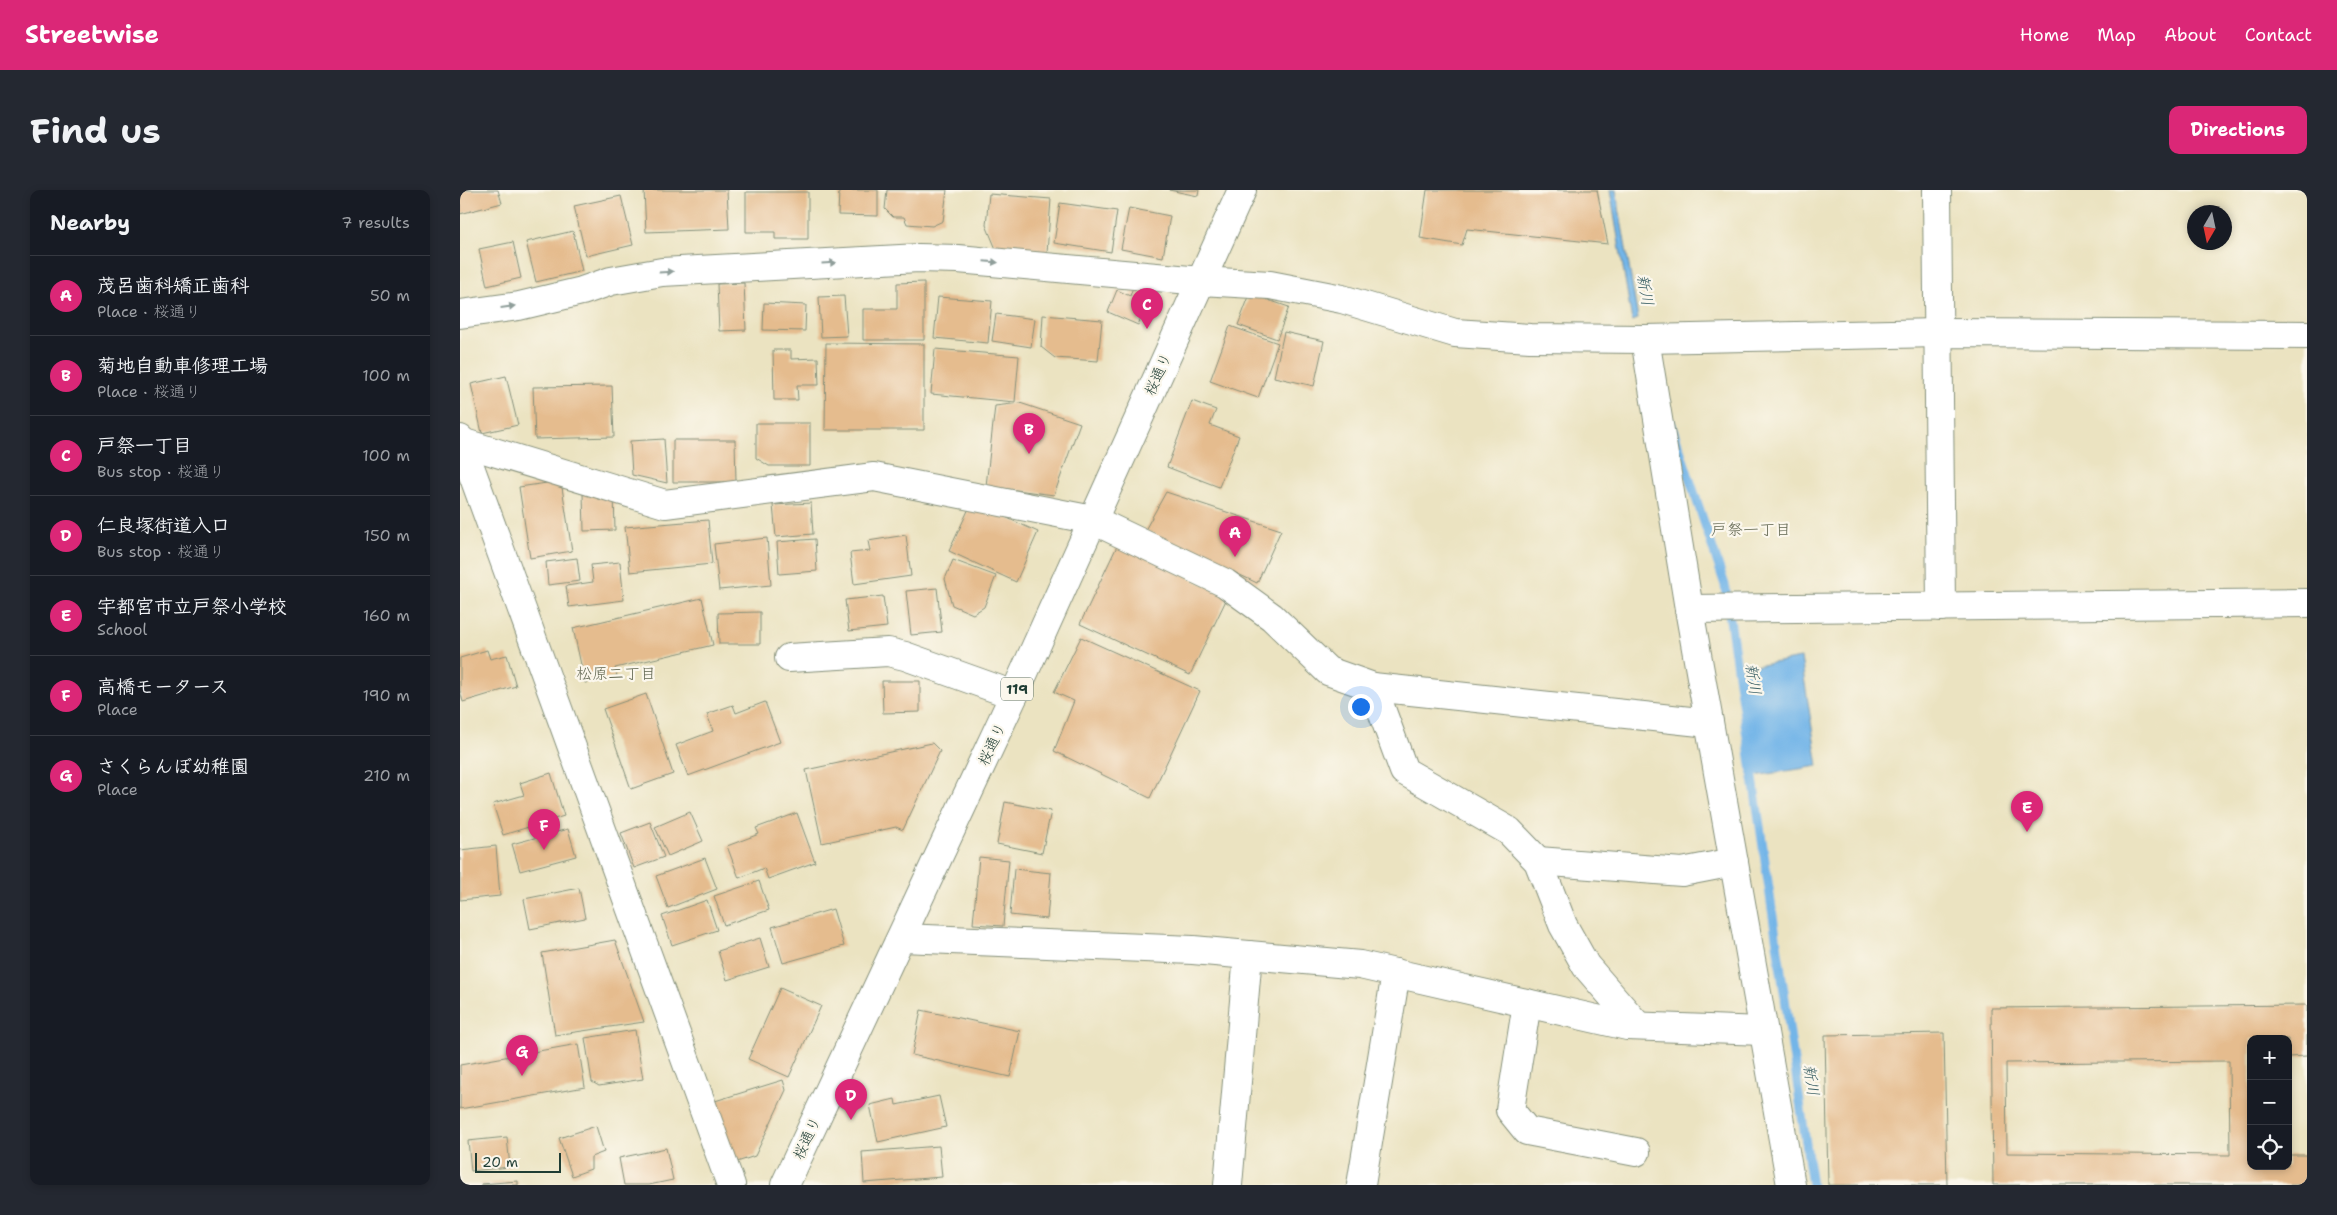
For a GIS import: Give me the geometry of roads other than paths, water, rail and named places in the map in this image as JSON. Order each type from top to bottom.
[{"type":"main road","name":"桜通り","points":[[785,1185],[1014,695],[1242,190]]},
{"type":"main road","points":[[1937,190],[1941,607]]},
{"type":"main road","points":[[460,314],[519,306],[582,291],[611,281],[662,272],[919,258],[958,259],[1201,281],[1270,285],[1342,299],[1455,333],[1530,338],[1644,339],[1939,332],[2307,335]]},
{"type":"main road","points":[[1644,339],[1689,608],[1791,1185]]},
{"type":"main road","points":[[461,441],[665,504],[874,477],[1093,520],[1225,583],[1272,617],[1328,671],[1373,687],[1709,723]]},
{"type":"main road","points":[[461,441],[731,1185]]},
{"type":"main road","points":[[1689,608],[2307,603]]},
{"type":"main road","points":[[789,658],[888,652],[905,656],[1014,695]]},
{"type":"main road","points":[[1373,687],[1404,771],[1508,831],[1538,861],[1563,925],[1586,966],[1638,1026]]},
{"type":"main road","points":[[1538,861],[1682,872],[1734,862]]},
{"type":"main road","points":[[902,938],[1193,950],[1360,965],[1627,1026],[1763,1031]]},
{"type":"main road","points":[[1228,1185],[1248,955]]},
{"type":"main road","points":[[1361,1185],[1396,973]]},
{"type":"main road","points":[[1527,1003],[1510,1110],[1527,1131],[1636,1152]]},
{"type":"water","points":[[1610,190],[1616,190],[1638,319],[1632,321]]},
{"type":"water","points":[[1801,658],[1818,766],[1755,776],[1738,669]]},
{"type":"waterway","name":"新川","points":[[1671,423],[1725,585],[1812,1185]]},
{"type":"place","name":"戸祭一丁目","points":[[1147,329]]},
{"type":"place","name":"菊地自動車修理工場","points":[[1029,454]]},
{"type":"place","name":"茂呂歯科矯正歯科","points":[[1235,557]]},
{"type":"place","name":"宇都宮市立戸祭小学校","points":[[2027,832]]},
{"type":"place","name":"高橋モータース","points":[[544,850]]},
{"type":"place","name":"さくらんぼ幼稚園","points":[[522,1076]]},
{"type":"place","name":"仁良塚街道入口","points":[[851,1120]]},
{"type":"district","name":"戸祭一丁目","points":[[1751,529]]},
{"type":"district","name":"松原二丁目","points":[[616,673]]}]
